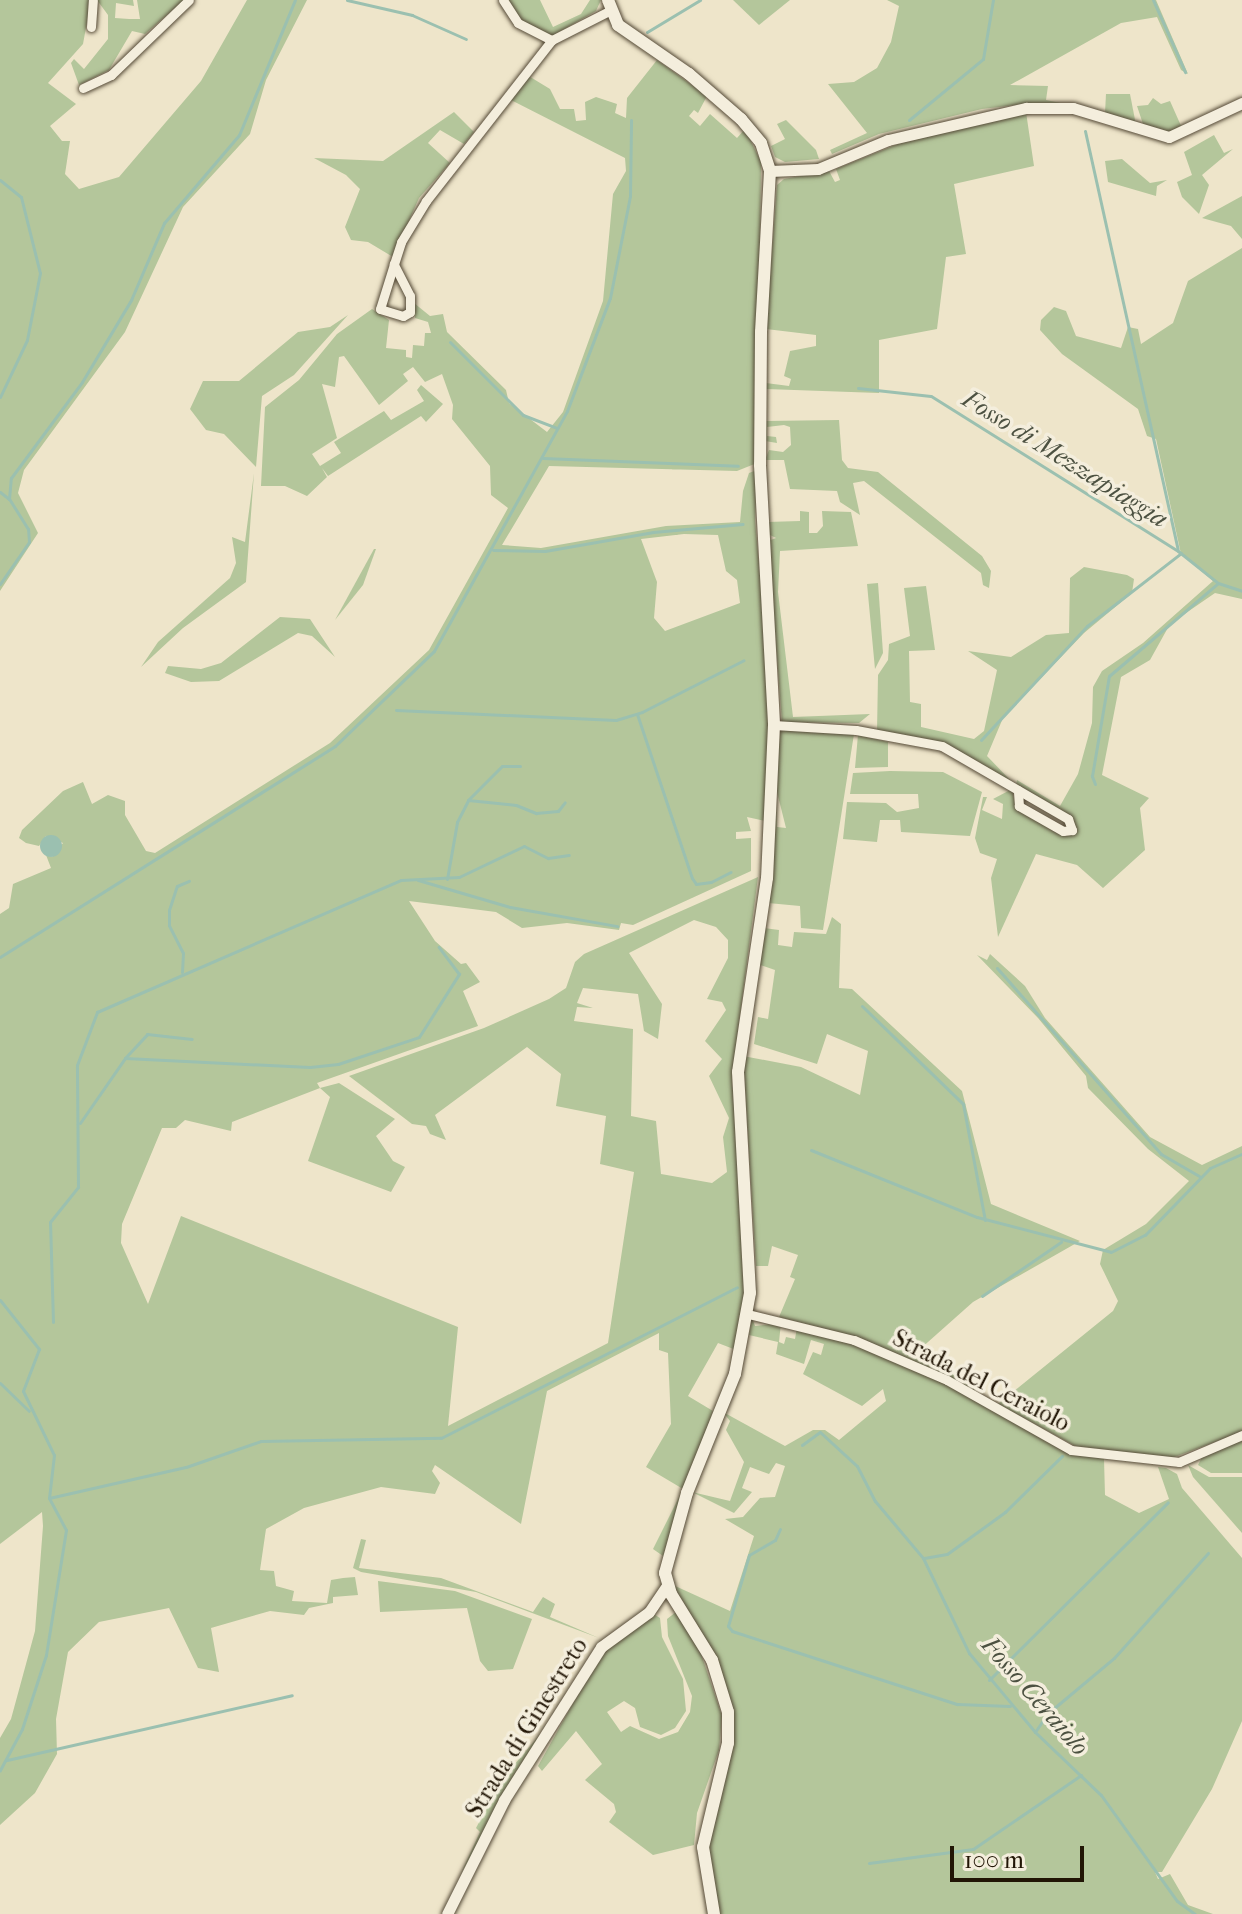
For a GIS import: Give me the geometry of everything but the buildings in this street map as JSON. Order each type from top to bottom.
[{"type":"main road","points":[[608,5],[621,28],[689,74],[741,119],[765,151],[770,171],[762,306],[760,465],[774,725],[767,878],[738,1072],[750,1251],[748,1314],[735,1374],[677,1520],[667,1585],[712,1660],[729,1718],[728,1743],[703,1842],[714,1914]]},
{"type":"street","points":[[91,27],[93,0]]},
{"type":"street","points":[[83,88],[111,75],[189,0]]},
{"type":"street","points":[[503,0],[518,23],[552,40]]},
{"type":"street","points":[[394,264],[410,296],[410,312],[403,316],[380,309],[394,264],[426,201],[552,40],[608,5]]},
{"type":"street","points":[[770,171],[818,169],[888,140],[1026,108],[1073,108],[1169,137],[1242,103]]},
{"type":"street","points":[[774,725],[856,730],[933,743],[1018,790],[1068,819],[1072,830],[1063,831],[1019,806],[1018,790]]},
{"type":"street","name":"Strada del Ceraiolo","points":[[748,1314],[854,1340],[947,1380],[1071,1450],[1179,1462],[1242,1435]]},
{"type":"street","name":"Strada di Ginestreto","points":[[447,1914],[504,1800],[601,1647],[649,1612],[667,1585]]},
{"type":"shaded area","points":[[0,0],[91,0],[83,44],[48,83],[76,104],[50,126],[62,141],[70,141],[65,174],[79,189],[119,177],[201,81],[247,0],[307,0],[266,80],[250,134],[183,207],[125,332],[24,470],[18,493],[38,533],[0,591]]},
{"type":"shaded area","points":[[97,0],[133,0],[134,6],[116,3],[115,18],[140,19],[137,0],[184,0],[145,34],[132,31],[109,70],[79,85],[71,63],[74,59],[84,69],[108,39],[108,15]]},
{"type":"shaded area","points":[[506,0],[540,0],[553,27],[581,14],[590,0],[601,0],[596,11],[552,36],[520,21]]},
{"type":"shaded area","points":[[733,0],[790,0],[759,25]]},
{"type":"shaded area","points":[[887,0],[1156,0],[1188,74],[1181,70],[1157,17],[1121,23],[1010,85],[1048,86],[1046,100],[1095,110],[1025,104],[982,109],[879,134],[832,154],[830,150],[867,133],[828,84],[854,82],[877,68],[891,42],[899,6]]},
{"type":"shaded area","points":[[657,60],[707,96],[698,113],[694,110],[689,116],[700,126],[710,114],[737,138],[745,129],[761,162],[757,463],[737,471],[549,466],[502,545],[541,548],[666,526],[740,522],[743,491],[749,473],[757,470],[755,521],[771,690],[765,821],[747,817],[751,831],[736,832],[736,839],[751,838],[751,871],[633,925],[621,923],[619,930],[567,923],[522,928],[496,912],[409,901],[435,941],[461,964],[466,963],[480,982],[463,991],[478,1026],[317,1083],[320,1088],[232,1122],[231,1131],[185,1120],[176,1128],[162,1128],[122,1224],[121,1243],[148,1304],[181,1216],[458,1327],[448,1426],[608,1343],[634,1172],[600,1164],[606,1116],[556,1106],[561,1074],[527,1047],[435,1115],[446,1140],[430,1134],[426,1126],[412,1124],[349,1076],[484,1028],[549,999],[566,988],[575,962],[584,954],[758,877],[732,1077],[747,1286],[736,1350],[718,1343],[688,1396],[713,1411],[663,1556],[653,1549],[683,1489],[646,1467],[671,1424],[668,1353],[659,1350],[659,1333],[547,1391],[521,1524],[435,1465],[432,1471],[440,1483],[435,1494],[381,1487],[304,1508],[266,1529],[260,1570],[274,1571],[276,1586],[294,1591],[292,1601],[327,1603],[331,1580],[343,1578],[355,1577],[358,1595],[333,1597],[333,1603],[309,1608],[304,1615],[270,1611],[211,1628],[219,1672],[198,1668],[169,1608],[99,1622],[68,1652],[56,1719],[57,1754],[35,1793],[0,1825],[0,1738],[11,1719],[35,1631],[43,1526],[42,1512],[0,1544],[0,914],[9,908],[13,884],[51,868],[46,855],[52,857],[63,843],[46,836],[39,846],[19,838],[22,830],[63,791],[83,782],[92,804],[108,795],[125,801],[125,815],[146,851],[155,853],[330,743],[429,650],[508,508],[491,495],[490,466],[452,419],[453,405],[442,374],[425,382],[413,367],[403,374],[408,381],[379,405],[344,356],[339,357],[335,387],[322,384],[337,438],[312,454],[320,466],[341,453],[334,442],[384,411],[391,420],[424,401],[417,390],[421,385],[443,404],[426,422],[421,416],[328,476],[322,468],[327,477],[307,496],[285,486],[261,486],[265,407],[299,380],[337,334],[372,309],[389,320],[386,348],[406,350],[406,357],[412,358],[413,345],[424,346],[425,333],[431,333],[428,322],[415,318],[414,303],[430,316],[443,314],[447,332],[506,390],[509,403],[547,432],[563,412],[603,301],[613,194],[626,171],[625,158],[509,99],[527,75],[550,89],[560,109],[574,109],[576,121],[586,120],[585,102],[596,97],[617,104],[615,113],[626,118],[627,98]],"holes":[[[684,534],[718,535],[726,571],[737,580],[740,603],[665,631],[654,618],[657,582],[641,539]],[[694,920],[716,927],[728,940],[728,958],[707,999],[722,1002],[726,1010],[705,1041],[722,1059],[709,1076],[729,1118],[723,1137],[727,1172],[712,1183],[661,1174],[656,1121],[631,1116],[633,1029],[574,1021],[577,1007],[593,1008],[577,1003],[583,988],[638,994],[644,1031],[658,1039],[662,1004],[629,953]]]},
{"type":"shaded area","points":[[1106,94],[1130,94],[1136,125],[1105,113]]},
{"type":"shaded area","points":[[1153,98],[1161,104],[1170,101],[1182,128],[1169,132],[1144,127],[1137,106],[1148,105]]},
{"type":"shaded area","points":[[454,112],[474,132],[464,144],[440,130],[428,143],[450,163],[419,198],[393,257],[368,242],[351,240],[345,227],[360,189],[346,175],[314,158],[383,161]]},
{"type":"shaded area","points":[[1026,112],[1034,166],[954,184],[966,254],[946,257],[937,329],[879,340],[879,393],[766,389],[766,383],[789,386],[791,379],[784,376],[790,351],[816,346],[816,335],[766,329],[777,185],[784,179],[829,171],[835,182],[840,180],[836,169],[898,144]]},
{"type":"shaded area","points":[[786,120],[816,150],[819,159],[785,162],[775,157],[771,146],[785,139],[777,124]]},
{"type":"shaded area","points":[[1214,135],[1224,153],[1233,149],[1202,175],[1209,185],[1199,214],[1182,197],[1177,182],[1192,175],[1184,152]]},
{"type":"shaded area","points":[[1122,159],[1150,183],[1167,180],[1157,186],[1156,196],[1108,182],[1105,161]]},
{"type":"shaded area","points":[[1242,196],[1242,239],[1231,226],[1202,218]]},
{"type":"shaded area","points":[[1242,248],[1242,599],[1215,593],[1170,624],[1150,660],[1121,677],[1102,775],[1149,798],[1140,808],[1145,850],[1103,888],[1077,865],[1036,854],[998,937],[991,878],[997,859],[980,853],[975,838],[983,797],[987,797],[982,810],[1002,819],[1003,804],[993,799],[1012,789],[1016,808],[1061,834],[1075,827],[1016,786],[1017,780],[1060,806],[1078,774],[1092,723],[1093,687],[1102,671],[1143,643],[1213,581],[1181,554],[1156,439],[1147,436],[1138,409],[1062,354],[1040,330],[1041,320],[1054,307],[1066,311],[1076,336],[1121,348],[1128,327],[1138,329],[1141,344],[1173,323],[1188,281]]},
{"type":"shaded area","points":[[348,315],[294,375],[262,396],[256,467],[224,434],[206,430],[190,409],[203,381],[239,381],[298,332],[330,327]]},
{"type":"shaded area","points":[[839,420],[842,460],[848,468],[878,472],[982,556],[991,571],[989,588],[983,585],[981,573],[864,481],[853,483],[860,515],[840,502],[837,491],[790,489],[784,460],[765,460],[769,450],[783,452],[791,445],[790,427],[784,425],[767,427],[767,436],[776,437],[777,443],[765,441],[766,421]]},
{"type":"shaded area","points":[[254,473],[246,582],[183,628],[141,667],[158,642],[230,578],[236,563],[232,537],[245,542]]},
{"type":"shaded area","points":[[800,511],[809,512],[809,533],[817,533],[823,526],[822,511],[851,512],[858,546],[780,551],[778,592],[793,717],[870,714],[859,723],[782,722],[768,541],[776,538],[768,534],[767,522],[800,521]]},
{"type":"shaded area","points":[[374,549],[363,585],[335,620]]},
{"type":"shaded area","points":[[1084,567],[1127,575],[1134,579],[1132,593],[1084,633],[1003,718],[987,756],[1011,781],[943,744],[877,732],[878,675],[888,660],[889,644],[910,636],[904,588],[926,586],[935,650],[909,651],[910,702],[921,704],[921,727],[974,739],[984,731],[997,670],[968,651],[1011,657],[1046,635],[1069,633],[1070,578]]},
{"type":"shaded area","points":[[878,583],[883,653],[875,669],[867,584]]},
{"type":"shaded area","points":[[280,617],[310,619],[335,657],[312,636],[298,633],[219,681],[191,682],[165,673],[168,666],[201,669],[221,663]]},
{"type":"shaded area","points":[[780,730],[854,734],[823,930],[801,928],[800,906],[768,903],[776,801],[777,827],[786,828],[776,788]]},
{"type":"shaded area","points":[[858,735],[888,742],[888,767],[855,768]]},
{"type":"shaded area","points":[[943,772],[982,792],[970,836],[901,832],[900,820],[880,820],[877,842],[843,839],[847,802],[886,803],[897,812],[919,808],[918,794],[850,794],[853,773]]},
{"type":"shaded area","points":[[51,835],[59,838],[62,846],[59,854],[51,857],[43,854],[40,846],[43,838]]},
{"type":"shaded area","points":[[832,917],[841,924],[839,988],[852,989],[962,1091],[991,1204],[1080,1241],[973,1302],[919,1350],[979,1393],[856,1337],[779,1317],[795,1279],[790,1277],[798,1255],[772,1246],[768,1266],[756,1266],[743,1056],[801,1067],[860,1095],[868,1051],[827,1034],[817,1064],[754,1044],[758,1017],[768,1019],[775,970],[755,963],[764,928],[779,930],[778,945],[792,947],[794,932],[826,934]]},
{"type":"shaded area","points":[[990,954],[1025,986],[1045,1018],[1150,1137],[1202,1165],[1242,1146],[1242,1432],[1169,1459],[1077,1447],[998,1404],[1113,1311],[1118,1301],[1100,1264],[1103,1250],[1146,1224],[1189,1181],[1148,1149],[1088,1088],[1086,1076],[1038,1018],[977,955],[987,960]]},
{"type":"shaded area","points":[[339,1083],[395,1119],[376,1136],[393,1161],[405,1167],[391,1192],[308,1161],[330,1097],[320,1088]]},
{"type":"shaded area","points":[[752,1318],[755,1326],[781,1323],[779,1342],[784,1344],[786,1337],[795,1339],[797,1327],[834,1335],[946,1384],[1068,1453],[1104,1459],[1105,1495],[1139,1513],[1169,1499],[1158,1467],[1166,1468],[1177,1474],[1182,1488],[1242,1558],[1242,1721],[1212,1789],[1162,1872],[1155,1872],[1158,1879],[1170,1874],[1188,1905],[1213,1914],[719,1914],[707,1841],[734,1735],[711,1648],[673,1585],[730,1611],[754,1536],[725,1519],[743,1517],[760,1498],[775,1497],[785,1466],[776,1463],[769,1474],[750,1467],[742,1488],[752,1492],[734,1513],[692,1492],[730,1501],[744,1462],[726,1430],[730,1421],[723,1412],[785,1446],[813,1430],[825,1430],[839,1440],[886,1401],[883,1389],[862,1406],[803,1374],[813,1352],[821,1355],[824,1344],[811,1340],[804,1364],[776,1354],[778,1342],[749,1335]]},
{"type":"shaded area","points":[[1242,1440],[1242,1473],[1211,1473],[1198,1465],[1202,1457]]},
{"type":"shaded area","points":[[1188,1465],[1209,1477],[1242,1477],[1242,1533],[1193,1477]]},
{"type":"shaded area","points":[[361,1539],[366,1540],[359,1568],[441,1578],[533,1612],[543,1597],[555,1604],[550,1617],[599,1638],[476,1592],[361,1572],[353,1568]]},
{"type":"shaded area","points":[[378,1581],[455,1591],[532,1619],[513,1669],[488,1671],[480,1661],[467,1608],[380,1612]]},
{"type":"shaded area","points":[[676,1612],[699,1648],[722,1716],[719,1750],[697,1813],[694,1845],[653,1855],[609,1822],[616,1812],[614,1804],[585,1780],[602,1764],[576,1731],[542,1771],[538,1766],[601,1653],[652,1613],[660,1618],[662,1637],[683,1679],[686,1711],[675,1728],[661,1735],[640,1727],[635,1708],[624,1701],[607,1712],[621,1732],[630,1726],[659,1739],[678,1732],[690,1712],[692,1696],[668,1636],[667,1619]]},
{"type":"shaded area","points":[[542,1732],[461,1873],[480,1832],[476,1828],[502,1779]]},
{"type":"waterway","points":[[0,584],[29,542],[28,529],[9,499],[11,478],[82,382],[131,300],[164,223],[239,135],[295,0]]},
{"type":"waterway","points":[[347,0],[412,15],[466,39]]},
{"type":"waterway","points":[[647,32],[700,0]]},
{"type":"waterway","points":[[909,120],[983,59],[993,0]]},
{"type":"waterway","points":[[1153,0],[1185,72]]},
{"type":"waterway","points":[[0,957],[335,746],[434,651],[567,411],[610,298],[630,196],[631,120]]},
{"type":"waterway","points":[[1085,131],[1178,549]]},
{"type":"waterway","points":[[0,180],[21,197],[40,273],[27,340],[0,397]]},
{"type":"waterway","points":[[450,342],[523,415],[557,428]]},
{"type":"waterway","name":"Fosso di Mezzapiaggia","points":[[858,388],[931,396],[1178,551],[1218,583],[1242,591]]},
{"type":"waterway","points":[[543,458],[738,466]]},
{"type":"waterway","points":[[0,492],[9,499]]},
{"type":"waterway","points":[[493,550],[545,551],[653,532],[743,524]]},
{"type":"waterway","points":[[981,740],[1087,626],[1181,553]]},
{"type":"waterway","points":[[1095,784],[1092,776],[1109,676],[1217,584]]},
{"type":"waterway","points":[[396,710],[616,720],[642,712],[744,660]]},
{"type":"waterway","points":[[637,714],[692,878],[696,884],[711,882],[731,872]]},
{"type":"waterway","points":[[468,800],[502,766],[520,766]]},
{"type":"waterway","points":[[447,879],[457,822],[468,800],[516,805],[536,813],[558,811],[565,802]]},
{"type":"waterway","points":[[53,1322],[50,1222],[78,1187],[77,1065],[97,1012],[401,880],[459,877],[524,846],[548,858],[569,855]]},
{"type":"waterway","points":[[418,880],[510,907],[617,926]]},
{"type":"waterway","points":[[182,972],[183,953],[169,925],[169,910],[177,886],[189,881]]},
{"type":"waterway","points":[[80,1123],[125,1058],[310,1067],[338,1064],[419,1037],[459,974],[439,947]]},
{"type":"waterway","points":[[997,968],[1161,1154],[1199,1176]]},
{"type":"waterway","points":[[862,1006],[963,1104],[985,1220]]},
{"type":"waterway","points":[[125,1058],[147,1034],[192,1039]]},
{"type":"waterway","points":[[811,1150],[977,1217],[1111,1252],[1145,1235],[1210,1168],[1242,1154]]},
{"type":"waterway","points":[[982,1296],[1061,1242]]},
{"type":"waterway","points":[[49,1498],[186,1467],[261,1441],[441,1438],[737,1287]]},
{"type":"waterway","points":[[0,1300],[39,1349],[23,1391],[54,1455],[49,1498],[66,1530],[46,1655],[22,1729],[0,1770]]},
{"type":"waterway","points":[[0,1383],[29,1411]]},
{"type":"waterway","name":"Fosso Ceraiolo","points":[[802,1445],[820,1432],[857,1466],[875,1501],[923,1558],[969,1653],[1035,1732],[1101,1795],[1177,1901],[1195,1914]]},
{"type":"waterway","points":[[924,1558],[947,1554],[1005,1512],[1062,1456]]},
{"type":"waterway","points":[[989,1680],[1168,1502]]},
{"type":"waterway","points":[[780,1529],[775,1540],[749,1555],[728,1626],[732,1631],[957,1704],[1010,1706]]},
{"type":"waterway","points":[[1035,1732],[1047,1714],[1114,1658],[1208,1553]]},
{"type":"waterway","points":[[7,1760],[292,1695]]},
{"type":"waterway","points":[[869,1863],[973,1849],[1081,1775]]}]
